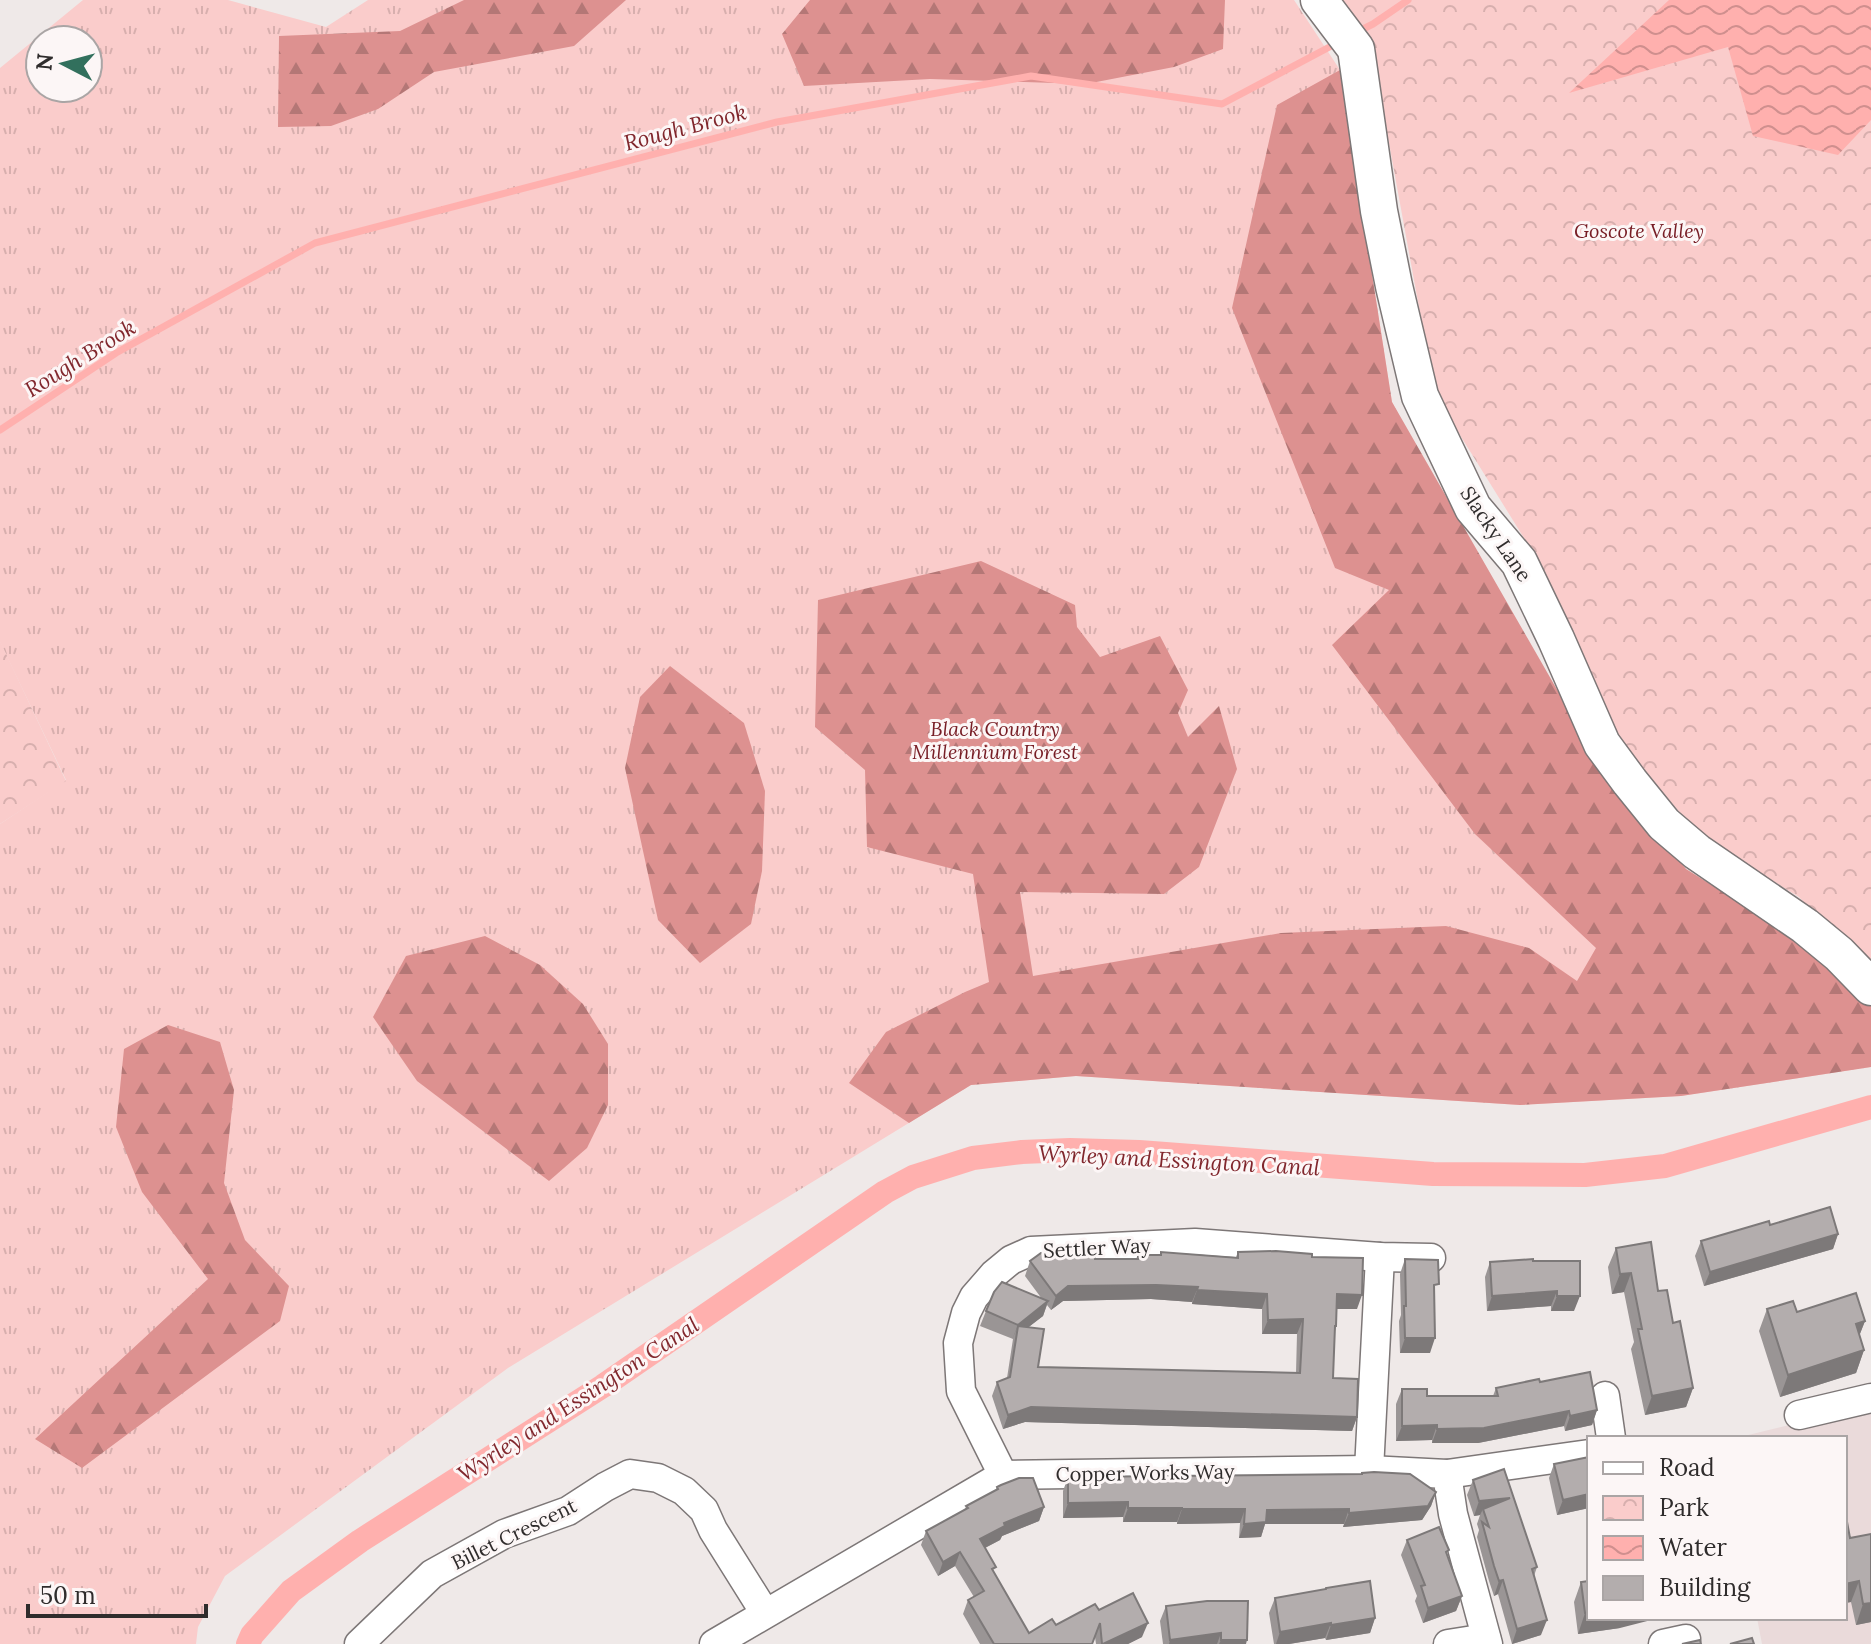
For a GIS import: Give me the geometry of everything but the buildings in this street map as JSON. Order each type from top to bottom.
[{"type":"street","name":"Slacky Lane","points":[[1325,7],[1356,49],[1379,211],[1420,396],[1473,508],[1519,562],[1602,744],[1664,824],[1697,852],[1805,926],[1839,954],[1871,987]]},
{"type":"street","name":"Settler Way","points":[[1003,1475],[961,1391],[958,1343],[974,1297],[1011,1260],[1031,1251],[1195,1243],[1431,1258]]},
{"type":"street","points":[[1369,1470],[1380,1257]]},
{"type":"street","points":[[1605,1396],[1611,1436]]},
{"type":"street","points":[[1799,1415],[1871,1398]]},
{"type":"street","name":"Copper Works Way","points":[[714,1644],[1003,1475],[1369,1470],[1447,1474],[1587,1454]]},
{"type":"street","name":"Billet Crescent","points":[[359,1644],[432,1574],[504,1534],[568,1511],[630,1474],[658,1478],[684,1491],[704,1510],[713,1530],[765,1613]]},
{"type":"street","points":[[1447,1474],[1453,1514],[1487,1641],[1448,1644]]},
{"type":"shaded area","points":[[1871,1405],[1871,1644],[1762,1644],[1757,1620],[1847,1620],[1847,1436],[1744,1436]]},
{"type":"green space","points":[[83,0],[228,0],[326,27],[368,0],[1294,0],[1340,70],[1392,402],[1458,528],[1594,754],[1686,869],[1837,964],[1871,1005],[1871,1067],[1681,1096],[1520,1105],[1076,1076],[971,1085],[508,1368],[225,1576],[198,1627],[196,1644],[0,1644],[0,824],[66,780],[0,642],[0,68],[24,48],[24,104],[104,104],[104,24],[54,24]]},
{"type":"green space","points":[[464,0],[626,0],[574,46],[434,72],[378,109],[331,126],[278,127],[279,36],[400,31]]},
{"type":"green space","points":[[810,0],[1225,0],[1223,49],[1174,67],[1086,84],[930,79],[804,86],[782,34]]},
{"type":"green space","name":"Goscote Valley","points":[[1338,0],[1871,0],[1871,973],[1799,897],[1701,837],[1620,743],[1534,554],[1435,395],[1372,50]]},
{"type":"green space","name":"Black Country Millennium Forest","points":[[1340,70],[1392,402],[1594,754],[1686,869],[1838,964],[1871,1005],[1871,1067],[1681,1096],[1520,1105],[1076,1076],[971,1085],[909,1123],[849,1083],[886,1032],[989,982],[973,874],[867,847],[865,770],[815,727],[818,600],[981,561],[1075,605],[1077,627],[1100,657],[1160,636],[1188,690],[1178,713],[1188,737],[1219,706],[1237,769],[1199,867],[1164,894],[1020,892],[1033,976],[1281,933],[1446,926],[1529,948],[1577,981],[1596,948],[1475,834],[1332,645],[1389,590],[1335,568],[1232,308],[1277,105]]},
{"type":"green space","points":[[0,641],[66,781],[0,824]]},
{"type":"green space","points":[[670,666],[744,723],[765,791],[762,871],[751,924],[700,963],[658,920],[625,768],[640,697]]},
{"type":"green space","points":[[485,936],[540,965],[583,1004],[608,1044],[608,1105],[587,1148],[549,1181],[417,1081],[373,1017],[406,956]]},
{"type":"green space","points":[[168,1025],[220,1042],[234,1090],[224,1183],[245,1240],[289,1286],[280,1321],[82,1468],[35,1439],[208,1279],[142,1192],[116,1127],[124,1049]]},
{"type":"water","points":[[1669,0],[1871,0],[1871,120],[1838,155],[1753,136],[1728,47],[1569,93]]},
{"type":"waterway","name":"Rough Brook","points":[[1355,33],[1408,0]]},
{"type":"waterway","name":"Rough Brook","points":[[0,430],[116,353],[315,243],[777,122],[1031,76],[1222,104],[1337,43]]},
{"type":"waterway","name":"Wyrley and Essington Canal","points":[[248,1644],[252,1635],[291,1591],[360,1541],[603,1386],[885,1192],[913,1177],[973,1158],[1070,1150],[1139,1152],[1433,1174],[1585,1175],[1665,1166],[1871,1107]]}]
